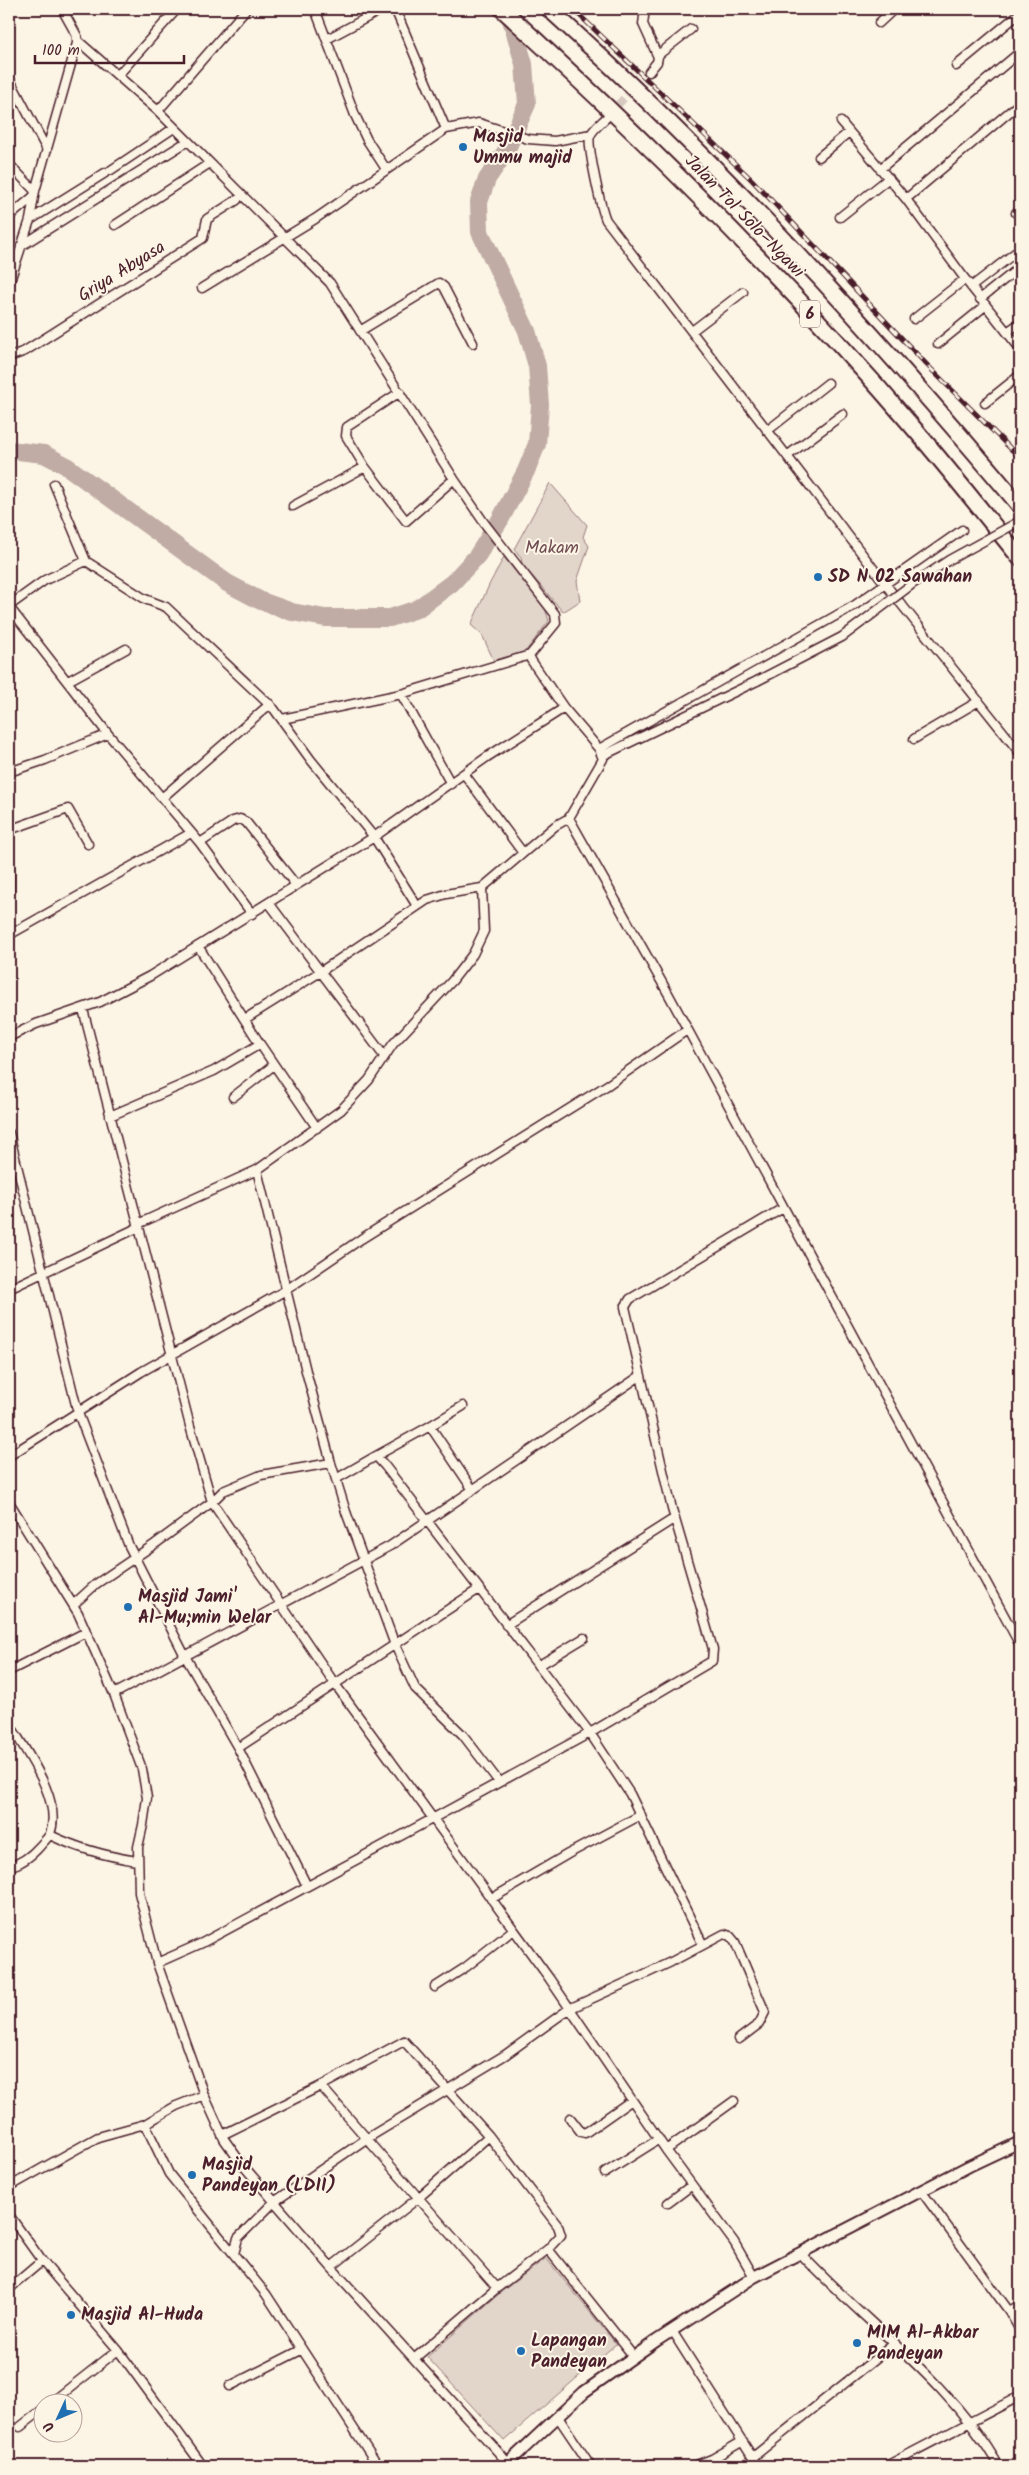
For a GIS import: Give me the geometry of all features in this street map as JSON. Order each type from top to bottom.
[{"type":"highway","name":"Jalan Tol Solo–Ngawi","points":[[502,9],[585,84],[691,189],[814,318],[916,431],[1020,558]]},
{"type":"highway","name":"Jalan Tol Solo–Ngawi","points":[[549,9],[598,53],[707,160],[832,291],[932,402],[1020,506]]},
{"type":"street","points":[[62,9],[77,40],[119,74],[158,111],[287,237],[330,283],[454,480],[485,524],[556,616],[556,623],[530,656],[401,694],[282,720]]},
{"type":"street","points":[[119,74],[177,9]]},
{"type":"street","points":[[158,111],[246,9]]},
{"type":"street","points":[[316,9],[355,115],[367,140],[386,169]]},
{"type":"street","points":[[327,39],[383,9]]},
{"type":"street","points":[[395,9],[446,129]]},
{"type":"street","points":[[645,9],[643,24],[646,36],[658,55],[657,62],[649,72]]},
{"type":"street","points":[[879,23],[894,9]]},
{"type":"street","points":[[956,66],[1020,13]]},
{"type":"street","points":[[658,55],[691,28]]},
{"type":"street","points":[[9,284],[30,220],[35,193],[77,40]]},
{"type":"street","points":[[880,169],[1020,52]]},
{"type":"street","points":[[9,78],[47,150]]},
{"type":"street","points":[[906,199],[1020,103]]},
{"type":"street","points":[[202,288],[287,237],[446,129],[479,123],[528,139],[555,142],[591,134],[606,118]]},
{"type":"street","points":[[841,122],[906,199],[971,288],[1018,346]]},
{"type":"street","points":[[30,220],[108,172],[174,128]]},
{"type":"street","points":[[819,157],[849,132]]},
{"type":"street","points":[[591,134],[589,147],[597,177],[599,201],[606,220],[886,585],[1020,753]]},
{"type":"street","points":[[21,246],[188,141]]},
{"type":"street","points":[[115,225],[210,162]]},
{"type":"street","points":[[9,164],[35,193]]},
{"type":"street","points":[[840,216],[889,178]]},
{"type":"street","points":[[9,217],[35,193]]},
{"type":"street","name":"Griya Abyasa","points":[[9,357],[25,351],[203,238],[207,219],[237,200]]},
{"type":"street","points":[[971,288],[1020,249]]},
{"type":"street","points":[[980,299],[1020,267]]},
{"type":"street","points":[[914,319],[965,279]]},
{"type":"street","points":[[360,330],[439,283],[444,287],[473,343]]},
{"type":"street","points":[[692,332],[743,292]]},
{"type":"street","points":[[938,344],[985,306]]},
{"type":"street","points":[[1008,332],[1020,322]]},
{"type":"street","points":[[985,403],[1020,375]]},
{"type":"street","points":[[767,430],[828,384]]},
{"type":"street","points":[[400,392],[345,430],[346,436],[365,467],[406,521],[454,480]]},
{"type":"street","points":[[787,456],[843,414]]},
{"type":"street","points":[[293,506],[365,467]]},
{"type":"street","points":[[54,484],[86,562],[145,599],[160,604],[175,614],[270,704],[311,760],[374,837],[417,906]]},
{"type":"street","points":[[601,753],[757,681],[842,637],[926,575],[1020,521]]},
{"type":"street","points":[[601,753],[828,621],[886,585],[962,530]]},
{"type":"street","points":[[86,562],[45,580],[9,607],[108,734],[200,843],[252,914]]},
{"type":"street","points":[[68,681],[126,649]]},
{"type":"street","points":[[245,1019],[435,896],[482,888],[555,826],[569,818],[586,786],[602,764],[601,753],[564,708],[530,656]]},
{"type":"street","points":[[401,694],[450,784]]},
{"type":"street","points":[[914,739],[979,701]]},
{"type":"street","points":[[163,797],[270,704]]},
{"type":"street","points":[[9,1037],[36,1024],[83,1009],[119,994],[252,914],[374,837],[465,775],[487,757],[564,708]]},
{"type":"street","points":[[9,772],[46,760],[108,734]]},
{"type":"street","points":[[465,775],[522,853]]},
{"type":"street","points":[[9,830],[68,809],[88,844]]},
{"type":"street","points":[[569,818],[687,1030],[1020,1645]]},
{"type":"street","points":[[200,843],[233,821],[240,819],[246,822],[296,886]]},
{"type":"street","points":[[9,936],[191,833]]},
{"type":"street","points":[[9,868],[9,893]]},
{"type":"street","points":[[9,1289],[138,1225],[257,1170],[336,1114],[369,1080],[384,1056],[473,954],[484,931],[482,888]]},
{"type":"street","points":[[269,903],[384,1056]]},
{"type":"street","points":[[198,946],[274,1066],[318,1128]]},
{"type":"street","points":[[83,1009],[212,1502],[335,1684],[491,1899],[666,2150],[734,2242],[754,2277]]},
{"type":"street","points":[[9,1456],[172,1354],[286,1290],[354,1244],[609,1084],[687,1030]]},
{"type":"street","points":[[110,1116],[214,1071],[260,1044]]},
{"type":"street","points":[[233,1097],[274,1066]]},
{"type":"street","points":[[9,1133],[78,1413],[134,1558],[238,1748],[307,1886]]},
{"type":"street","points":[[257,1170],[331,1463],[362,1560],[395,1645],[416,1688],[462,1735],[499,1782]]},
{"type":"street","points":[[157,1963],[202,1942],[432,1819],[590,1733],[710,1663],[713,1658],[713,1649],[675,1518],[625,1310],[628,1301],[783,1208]]},
{"type":"street","points":[[114,1694],[390,1546],[640,1376]]},
{"type":"street","points":[[336,1479],[463,1406]]},
{"type":"street","points":[[430,1426],[473,1490]]},
{"type":"street","points":[[376,1456],[428,1520],[590,1733],[624,1783],[703,1945]]},
{"type":"street","points":[[74,1604],[96,1584],[212,1502],[217,1494],[261,1475],[331,1463]]},
{"type":"street","points":[[9,1502],[74,1604],[114,1694],[144,1776],[147,1798],[137,1861],[139,1893],[157,1963],[204,2095],[222,2134],[241,2163],[274,2202],[415,2358],[506,2465],[584,2392],[754,2277],[922,2192],[969,2166],[1020,2142]]},
{"type":"street","points":[[506,1624],[675,1518]]},
{"type":"street","points":[[238,1748],[479,1589]]},
{"type":"street","points":[[9,1671],[86,1632]]},
{"type":"street","points":[[538,1666],[584,1638]]},
{"type":"street","points":[[9,1723],[48,1790],[53,1816],[50,1835],[35,1851],[17,1865],[9,1866]]},
{"type":"street","points":[[491,1899],[568,1854],[641,1815]]},
{"type":"street","points":[[50,1835],[81,1850],[106,1857],[137,1861]]},
{"type":"street","points":[[435,1987],[466,1967],[513,1930]]},
{"type":"street","points":[[234,2254],[238,2238],[274,2202],[366,2139],[505,2055],[569,2009],[724,1934],[730,1936],[735,1942],[765,2012],[759,2024],[739,2038]]},
{"type":"street","points":[[222,2134],[321,2086],[402,2041],[489,2136],[561,2231],[561,2235],[548,2249],[497,2288],[415,2358]]},
{"type":"street","points":[[321,2086],[497,2288]]},
{"type":"street","points":[[9,2187],[98,2136],[145,2124],[176,2106],[204,2095]]},
{"type":"street","points":[[570,2118],[581,2132],[585,2133],[632,2100]]},
{"type":"street","points":[[666,2150],[734,2101]]},
{"type":"street","points":[[145,2124],[169,2174],[266,2294],[300,2350],[378,2466]]},
{"type":"street","points":[[331,2267],[418,2199],[489,2136]]},
{"type":"street","points":[[605,2173],[660,2139]]},
{"type":"street","points":[[668,2203],[692,2185]]},
{"type":"street","points":[[922,2192],[1009,2311],[1020,2330]]},
{"type":"street","points":[[9,2215],[42,2261],[118,2350],[203,2466]]},
{"type":"street","points":[[548,2249],[634,2357]]},
{"type":"street","points":[[801,2254],[932,2378],[968,2421],[999,2466]]},
{"type":"street","points":[[9,2289],[42,2261]]},
{"type":"street","points":[[1009,2311],[1020,2304]]},
{"type":"street","points":[[672,2331],[758,2466]]},
{"type":"street","points":[[753,2457],[896,2343]]},
{"type":"street","points":[[65,2392],[118,2350]]},
{"type":"street","points":[[230,2386],[300,2350]]},
{"type":"street","points":[[886,2466],[968,2421],[1020,2396]]},
{"type":"street","points":[[558,2417],[591,2466]]},
{"type":"street","points":[[20,2427],[32,2418]]},
{"type":"street","points":[[694,2466],[712,2459],[743,2441]]},
{"type":"green space","name":"Makam","points":[[550,483],[587,525],[583,537],[589,546],[577,581],[580,601],[563,612],[522,564],[521,557],[514,549]]},
{"type":"green space","name":"Makam","points":[[504,557],[545,608],[549,621],[525,652],[494,661],[482,635],[471,625]]},
{"type":"green space","name":"Lapangan Pandeyan","points":[[546,2258],[616,2344],[504,2441],[427,2357],[501,2292]]},
{"type":"waterway","points":[[9,450],[44,454],[65,465],[227,583],[261,601],[292,612],[325,618],[390,618],[417,609],[452,583],[477,556],[500,520],[526,471],[537,444],[540,405],[537,366],[527,331],[480,232],[479,202],[487,179],[506,151],[527,104],[524,64],[508,9]]},
{"type":"tunnel","points":[[610,113],[649,72]]},
{"type":"railway","points":[[573,9],[752,180],[928,366],[1020,458]]},
{"type":"place","name":"Masjid Ummu majid","points":[[463,147]]},
{"type":"place","name":"SD N 02 Sawahan","points":[[818,577]]},
{"type":"place","name":"Masjid Jami' Al-Mu;min Welar","points":[[128,1607]]},
{"type":"place","name":"Masjid Pandeyan (LDII)","points":[[192,2175]]},
{"type":"place","name":"Masjid Al-Huda","points":[[71,2315]]},
{"type":"place","name":"MIM Al-Akbar Pandeyan","points":[[857,2343]]},
{"type":"place","name":"Lapangan Pandeyan","points":[[521,2351]]}]
